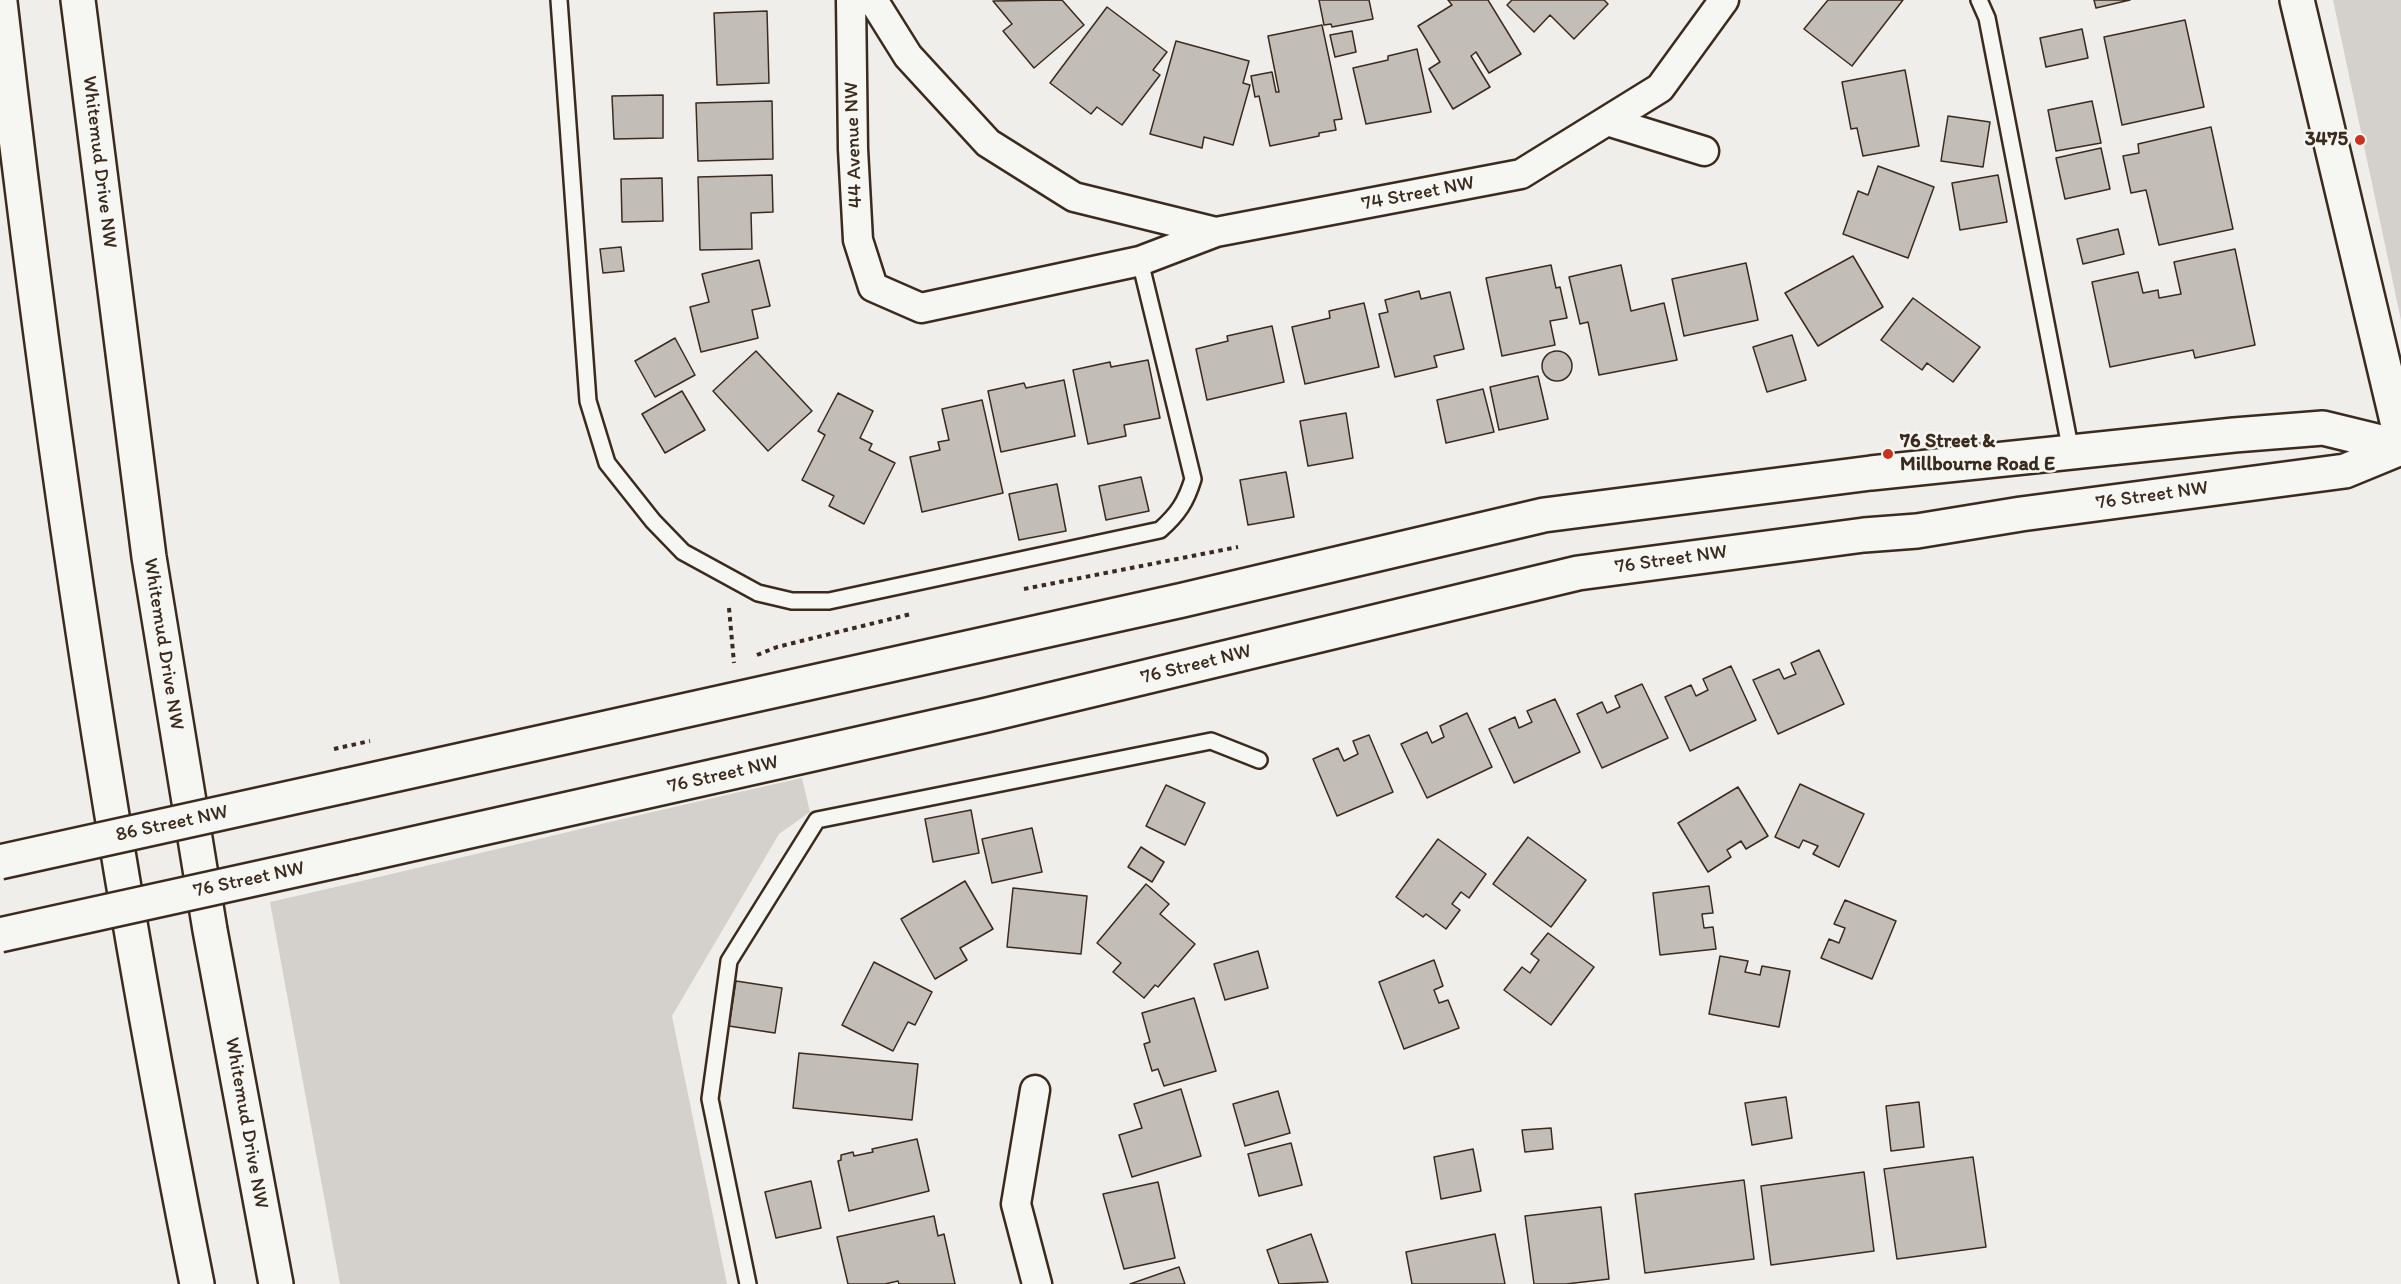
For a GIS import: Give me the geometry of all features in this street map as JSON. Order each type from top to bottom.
[{"type":"main road","name":"Whitemud Drive NW","points":[[78,0],[149,557],[210,930],[276,1284]]},
{"type":"main road","points":[[2297,0],[2401,438]]},
{"type":"main road","points":[[0,2],[29,254],[76,595],[132,945],[197,1284]]},
{"type":"main road","name":"76 Street NW","points":[[344,786],[1183,600],[1544,515],[1871,473],[2323,429],[2401,447]]},
{"type":"main road","name":"76 Street NW","points":[[0,935],[975,718],[1578,573],[1864,535],[1917,531],[2021,514],[2345,471],[2401,447]]},
{"type":"main road","name":"86 Street NW","points":[[0,862],[344,786]]},
{"type":"street","name":"44 Avenue NW","points":[[851,0],[853,149],[858,240],[873,287]]},
{"type":"street","name":"74 Street NW","points":[[873,0],[908,56],[988,143],[1074,197],[1216,232]]},
{"type":"street","name":"74 Street NW","points":[[873,287],[921,308],[1140,261],[1216,232],[1521,174],[1660,88],[1724,0]]},
{"type":"street","points":[[1606,121],[1704,151]]},
{"type":"street","points":[[1035,1090],[1016,1204],[1037,1284]]},
{"type":"lane","points":[[559,0],[588,401],[607,463],[653,522],[684,552],[758,593],[792,601],[829,601],[1160,530],[1177,516],[1185,503],[1193,479],[1140,261]]},
{"type":"lane","points":[[1979,0],[1987,18],[2071,452]]},
{"type":"lane","points":[[748,1284],[710,1099],[729,961],[817,820],[1210,741],[1259,760]]},
{"type":"path","points":[[726,577],[734,667]]},
{"type":"shaded area","points":[[2333,0],[2401,0],[2401,320]]},
{"type":"shaded area","points":[[802,778],[810,812],[779,834],[672,1016],[727,1284],[340,1284],[270,902]]},
{"type":"building","points":[[1062,0],[1084,25],[1034,68],[1003,31],[1012,24],[993,1]]},
{"type":"building","points":[[1319,0],[1369,0],[1373,19],[1332,27],[1331,24],[1324,25]]},
{"type":"building","points":[[1448,0],[1488,0],[1521,54],[1489,73],[1476,52],[1471,56],[1490,87],[1453,109],[1429,69],[1440,62],[1418,26],[1452,5]]},
{"type":"building","points":[[1512,0],[1604,0],[1608,4],[1574,39],[1550,15],[1534,32],[1507,5]]},
{"type":"building","points":[[1828,0],[1903,0],[1852,66],[1804,29]]},
{"type":"building","points":[[2094,0],[2130,0],[2096,8]]},
{"type":"building","points":[[1107,7],[1167,52],[1153,70],[1160,75],[1122,125],[1097,107],[1091,114],[1050,83]]},
{"type":"building","points":[[767,11],[769,83],[717,85],[714,13]]},
{"type":"building","points":[[2185,20],[2204,107],[2122,125],[2104,37]]},
{"type":"building","points":[[1322,25],[1342,119],[1334,120],[1336,130],[1319,133],[1319,136],[1270,146],[1259,96],[1255,97],[1251,76],[1272,72],[1276,92],[1279,92],[1268,36]]},
{"type":"building","points":[[2082,29],[2088,58],[2046,67],[2040,38]]},
{"type":"building","points":[[1352,31],[1356,52],[1335,57],[1330,35]]},
{"type":"building","points":[[1176,41],[1249,61],[1243,83],[1250,85],[1233,145],[1204,137],[1202,148],[1150,134]]},
{"type":"building","points":[[1417,49],[1431,112],[1366,124],[1353,68],[1388,60],[1388,56]]},
{"type":"building","points":[[1905,70],[1919,146],[1863,156],[1857,128],[1851,129],[1842,82]]},
{"type":"building","points":[[663,95],[663,138],[614,139],[612,96]]},
{"type":"building","points":[[772,101],[773,159],[698,161],[696,103]]},
{"type":"building","points":[[2092,101],[2101,143],[2056,151],[2048,110]]},
{"type":"building","points":[[1948,116],[1990,122],[1983,167],[1941,161]]},
{"type":"building","points":[[2211,127],[2233,229],[2159,245],[2146,190],[2131,193],[2123,156],[2139,153],[2138,144]]},
{"type":"building","points":[[2101,148],[2110,189],[2065,199],[2056,158]]},
{"type":"building","points":[[1878,166],[1934,187],[1908,258],[1843,234],[1858,191],[1868,195]]},
{"type":"building","points":[[772,175],[773,212],[751,213],[752,249],[700,250],[698,177]]},
{"type":"building","points":[[1998,175],[2007,222],[1960,230],[1952,183]]},
{"type":"building","points":[[662,178],[663,221],[622,222],[621,179]]},
{"type":"building","points":[[2118,229],[2124,254],[2083,264],[2077,239]]},
{"type":"building","points":[[621,247],[624,271],[603,273],[600,249]]},
{"type":"building","points":[[2235,249],[2255,345],[2195,358],[2193,350],[2110,367],[2092,282],[2138,272],[2143,293],[2158,290],[2159,298],[2181,294],[2174,262]]},
{"type":"building","points":[[1853,256],[1883,307],[1818,346],[1785,293]]},
{"type":"building","points":[[759,260],[770,306],[752,310],[758,338],[701,352],[690,307],[709,302],[702,274]]},
{"type":"building","points":[[1746,263],[1758,320],[1684,336],[1672,279]]},
{"type":"building","points":[[1551,265],[1556,288],[1560,287],[1567,318],[1550,321],[1555,345],[1502,356],[1486,278]]},
{"type":"building","points":[[1621,265],[1631,311],[1664,303],[1677,360],[1599,375],[1588,322],[1580,324],[1569,277]]},
{"type":"building","points":[[1419,291],[1421,299],[1450,292],[1464,349],[1434,356],[1437,367],[1395,377],[1379,314],[1388,312],[1385,300]]},
{"type":"building","points":[[1913,298],[1980,347],[1953,382],[1927,363],[1922,370],[1881,340]]},
{"type":"building","points":[[1364,303],[1379,367],[1305,384],[1292,327],[1330,318],[1329,311]]},
{"type":"building","points":[[1272,326],[1284,382],[1207,400],[1196,349],[1228,341],[1227,336]]},
{"type":"building","points":[[1792,335],[1806,380],[1767,392],[1753,347]]},
{"type":"building","points":[[675,338],[695,375],[655,397],[635,361]]},
{"type":"building","points":[[756,351],[812,411],[768,451],[713,391]]},
{"type":"building","points":[[1557,351],[1568,355],[1572,366],[1568,377],[1557,381],[1546,377],[1542,366],[1546,355]]},
{"type":"building","points":[[1148,360],[1160,418],[1124,425],[1126,436],[1088,444],[1073,370],[1110,362],[1111,367]]},
{"type":"building","points":[[1538,376],[1548,419],[1499,430],[1490,387]]},
{"type":"building","points":[[1064,380],[1075,436],[1001,452],[988,391],[1024,383],[1026,388]]},
{"type":"building","points":[[1483,389],[1494,432],[1446,443],[1437,400]]},
{"type":"building","points":[[682,391],[705,430],[665,453],[642,414]]},
{"type":"building","points":[[838,393],[873,411],[860,438],[872,444],[869,450],[895,463],[864,524],[829,506],[834,496],[802,480],[825,435],[818,431]]},
{"type":"building","points":[[982,400],[1003,493],[922,512],[910,457],[940,450],[938,442],[949,440],[942,409]]},
{"type":"building","points":[[1346,413],[1353,458],[1308,466],[1300,421]]},
{"type":"building","points":[[1286,472],[1294,517],[1248,525],[1240,480]]},
{"type":"building","points":[[1141,477],[1149,511],[1106,520],[1099,486]]},
{"type":"building","points":[[1057,484],[1066,531],[1019,540],[1009,494]]},
{"type":"building","points":[[1819,650],[1844,704],[1778,734],[1753,680],[1779,669],[1784,679],[1796,674],[1791,663]]},
{"type":"building","points":[[1731,666],[1756,720],[1690,751],[1665,697],[1691,685],[1696,696],[1708,690],[1703,679]]},
{"type":"building","points":[[1642,684],[1668,738],[1602,768],[1577,714],[1602,702],[1607,713],[1620,707],[1615,696]]},
{"type":"building","points":[[1555,699],[1580,752],[1514,783],[1489,729],[1515,717],[1519,728],[1532,722],[1527,711]]},
{"type":"building","points":[[1467,713],[1492,767],[1427,798],[1401,744],[1427,732],[1432,743],[1444,737],[1440,726]]},
{"type":"building","points":[[1369,735],[1393,792],[1337,816],[1313,759],[1338,748],[1344,761],[1358,754],[1353,741]]},
{"type":"building","points":[[1800,784],[1864,814],[1839,867],[1813,854],[1818,846],[1803,840],[1799,848],[1775,837]]},
{"type":"building","points":[[1166,785],[1205,803],[1185,845],[1146,826]]},
{"type":"building","points":[[1738,787],[1768,836],[1746,849],[1741,841],[1727,850],[1731,857],[1708,872],[1678,823]]},
{"type":"building","points":[[971,810],[979,853],[933,862],[925,819]]},
{"type":"building","points":[[1032,828],[1042,872],[992,883],[982,839]]},
{"type":"building","points":[[1528,837],[1586,880],[1551,927],[1493,884]]},
{"type":"building","points":[[1438,839],[1486,874],[1469,898],[1461,892],[1452,904],[1460,910],[1446,929],[1426,914],[1423,917],[1396,897]]},
{"type":"building","points":[[1141,847],[1164,862],[1152,882],[1128,867]]},
{"type":"building","points":[[965,881],[993,929],[960,948],[967,960],[935,979],[901,919]]},
{"type":"building","points":[[1146,884],[1169,904],[1160,914],[1195,944],[1158,987],[1155,985],[1144,998],[1113,972],[1121,963],[1097,943]]},
{"type":"building","points":[[1709,886],[1713,913],[1702,914],[1704,928],[1713,927],[1716,949],[1660,955],[1653,893]]},
{"type":"building","points":[[1013,888],[1087,896],[1081,954],[1007,947]]},
{"type":"building","points":[[1845,900],[1896,921],[1872,979],[1821,958],[1829,939],[1839,943],[1845,928],[1834,924]]},
{"type":"building","points":[[1548,933],[1594,967],[1551,1025],[1504,990],[1522,967],[1530,973],[1539,960],[1531,954]]},
{"type":"building","points":[[1258,951],[1268,988],[1225,1000],[1214,964]]},
{"type":"building","points":[[1720,956],[1748,961],[1745,972],[1760,975],[1762,966],[1790,971],[1779,1027],[1709,1014]]},
{"type":"building","points":[[1434,960],[1443,986],[1434,990],[1439,1003],[1448,1000],[1459,1028],[1404,1049],[1379,982]]},
{"type":"building","points":[[874,962],[932,992],[915,1025],[908,1022],[893,1051],[842,1025]]},
{"type":"building","points":[[736,981],[782,988],[775,1033],[729,1026]]},
{"type":"building","points":[[1194,998],[1216,1071],[1164,1086],[1158,1069],[1152,1071],[1144,1044],[1150,1042],[1142,1013]]},
{"type":"building","points":[[799,1053],[918,1064],[912,1120],[793,1108]]},
{"type":"building","points":[[1181,1089],[1201,1156],[1132,1177],[1119,1135],[1142,1128],[1134,1104]]},
{"type":"building","points":[[1278,1091],[1290,1133],[1245,1146],[1233,1104]]},
{"type":"building","points":[[1786,1097],[1792,1138],[1752,1145],[1745,1103]]},
{"type":"building","points":[[1919,1102],[1924,1147],[1891,1151],[1886,1106]]},
{"type":"building","points":[[1551,1128],[1553,1149],[1525,1152],[1522,1130]]},
{"type":"building","points":[[917,1139],[929,1191],[849,1211],[838,1161],[841,1160],[841,1155],[853,1152],[854,1156],[873,1152],[872,1149]]},
{"type":"building","points":[[1291,1143],[1302,1185],[1259,1196],[1248,1154]]},
{"type":"building","points":[[1473,1149],[1481,1191],[1441,1199],[1434,1157]]},
{"type":"building","points":[[1973,1157],[1986,1247],[1897,1259],[1884,1169]]},
{"type":"building","points":[[1864,1172],[1874,1251],[1771,1265],[1761,1186]]},
{"type":"building","points":[[1744,1180],[1754,1259],[1645,1273],[1635,1194]]},
{"type":"building","points":[[811,1181],[821,1228],[776,1238],[765,1192]]},
{"type":"building","points":[[1158,1182],[1175,1258],[1124,1269],[1103,1194]]},
{"type":"building","points":[[1601,1207],[1609,1279],[1566,1284],[1534,1284],[1525,1216]]},
{"type":"building","points":[[934,1216],[938,1236],[944,1234],[955,1284],[899,1284],[898,1281],[885,1284],[848,1284],[837,1237]]},
{"type":"building","points":[[1311,1234],[1328,1282],[1279,1284],[1267,1250]]},
{"type":"building","points":[[1495,1234],[1505,1284],[1412,1284],[1406,1252]]},
{"type":"building","points":[[1179,1267],[1185,1284],[1130,1284]]},
{"type":"place","name":"3475","points":[[2360,140]]},
{"type":"place","name":"76 Street & Millbourne Road E","points":[[1888,454]]}]
